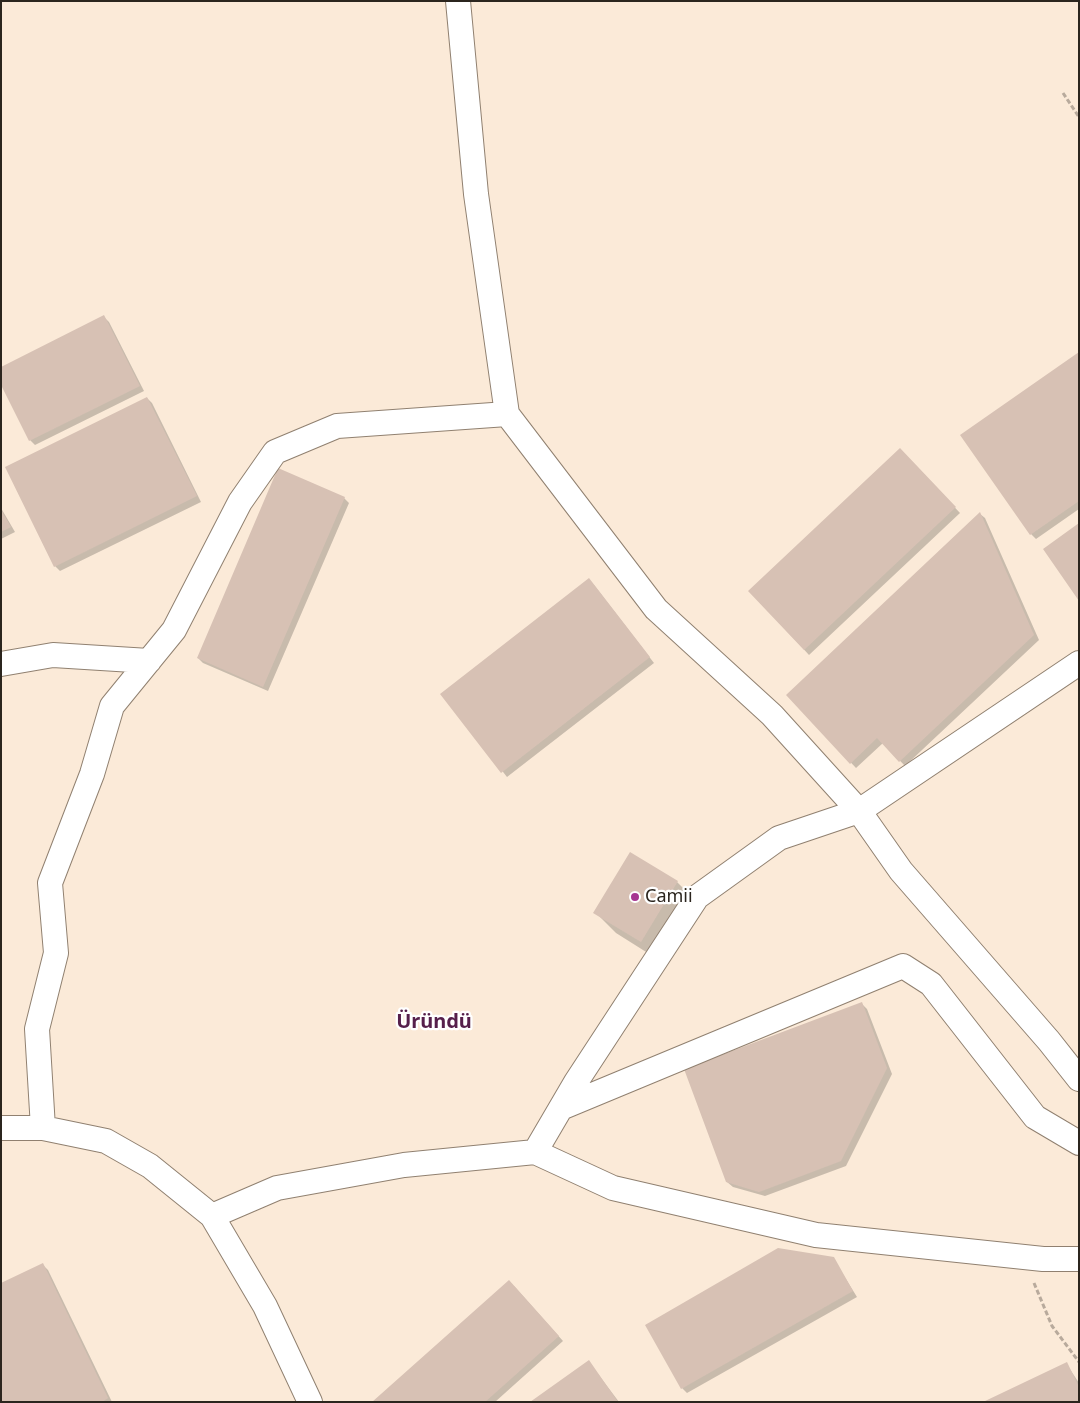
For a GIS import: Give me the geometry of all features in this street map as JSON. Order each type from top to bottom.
[{"type":"street","points":[[458,1],[476,194],[507,414],[656,609],[772,715],[858,811],[901,871],[1049,1041],[1079,1079]]},
{"type":"street","points":[[43,1128],[37,1029],[56,953],[50,883],[92,774],[112,706],[174,630],[240,502],[275,452],[337,426],[507,414]]},
{"type":"street","points":[[1,664],[53,655],[149,661]]},
{"type":"street","points":[[535,1152],[561,1108],[697,897],[779,838],[858,811],[1079,663]]},
{"type":"street","points":[[561,1108],[902,966],[931,984],[1035,1117],[1079,1143]]},
{"type":"street","points":[[1,1128],[43,1128],[106,1141],[150,1166],[212,1216],[265,1306],[310,1402]]},
{"type":"street","points":[[212,1216],[277,1188],[404,1165],[535,1152],[613,1188],[816,1235],[1024,1257],[1079,1259]]},
{"type":"path","points":[[1063,93],[1079,117]]},
{"type":"path","points":[[1024,1257],[1052,1326],[1079,1362]]},
{"type":"building","points":[[104,315],[140,386],[29,441],[1,385],[1,367]]},
{"type":"building","points":[[1079,352],[1079,501],[1030,535],[960,435]]},
{"type":"building","points":[[147,397],[197,496],[54,567],[5,467]]},
{"type":"building","points":[[900,448],[956,507],[804,650],[748,591]]},
{"type":"building","points":[[278,468],[345,497],[263,687],[197,658]]},
{"type":"building","points":[[1,510],[11,527],[1,532]]},
{"type":"building","points":[[980,512],[1034,635],[899,762],[877,738],[850,764],[786,695]]},
{"type":"building","points":[[1079,523],[1079,601],[1043,549]]},
{"type":"building","points":[[589,578],[650,657],[501,773],[440,694]]},
{"type":"building","name":"Camii","points":[[630,852],[678,881],[641,942],[593,913]]},
{"type":"building","points":[[862,1002],[887,1068],[841,1161],[759,1192],[726,1182],[684,1069]]},
{"type":"building","points":[[778,1248],[834,1257],[853,1291],[681,1389],[645,1325]]},
{"type":"building","points":[[43,1263],[108,1398],[102,1402],[1,1402],[1,1283]]},
{"type":"building","points":[[509,1280],[559,1336],[485,1402],[372,1402]]},
{"type":"building","points":[[589,1360],[618,1402],[530,1402]]},
{"type":"building","points":[[1067,1362],[1079,1387],[1079,1402],[983,1402]]},
{"type":"place","name":"Camii","points":[[635,897]]},
{"type":"district","name":"Üründü","points":[[434,1022]]}]
